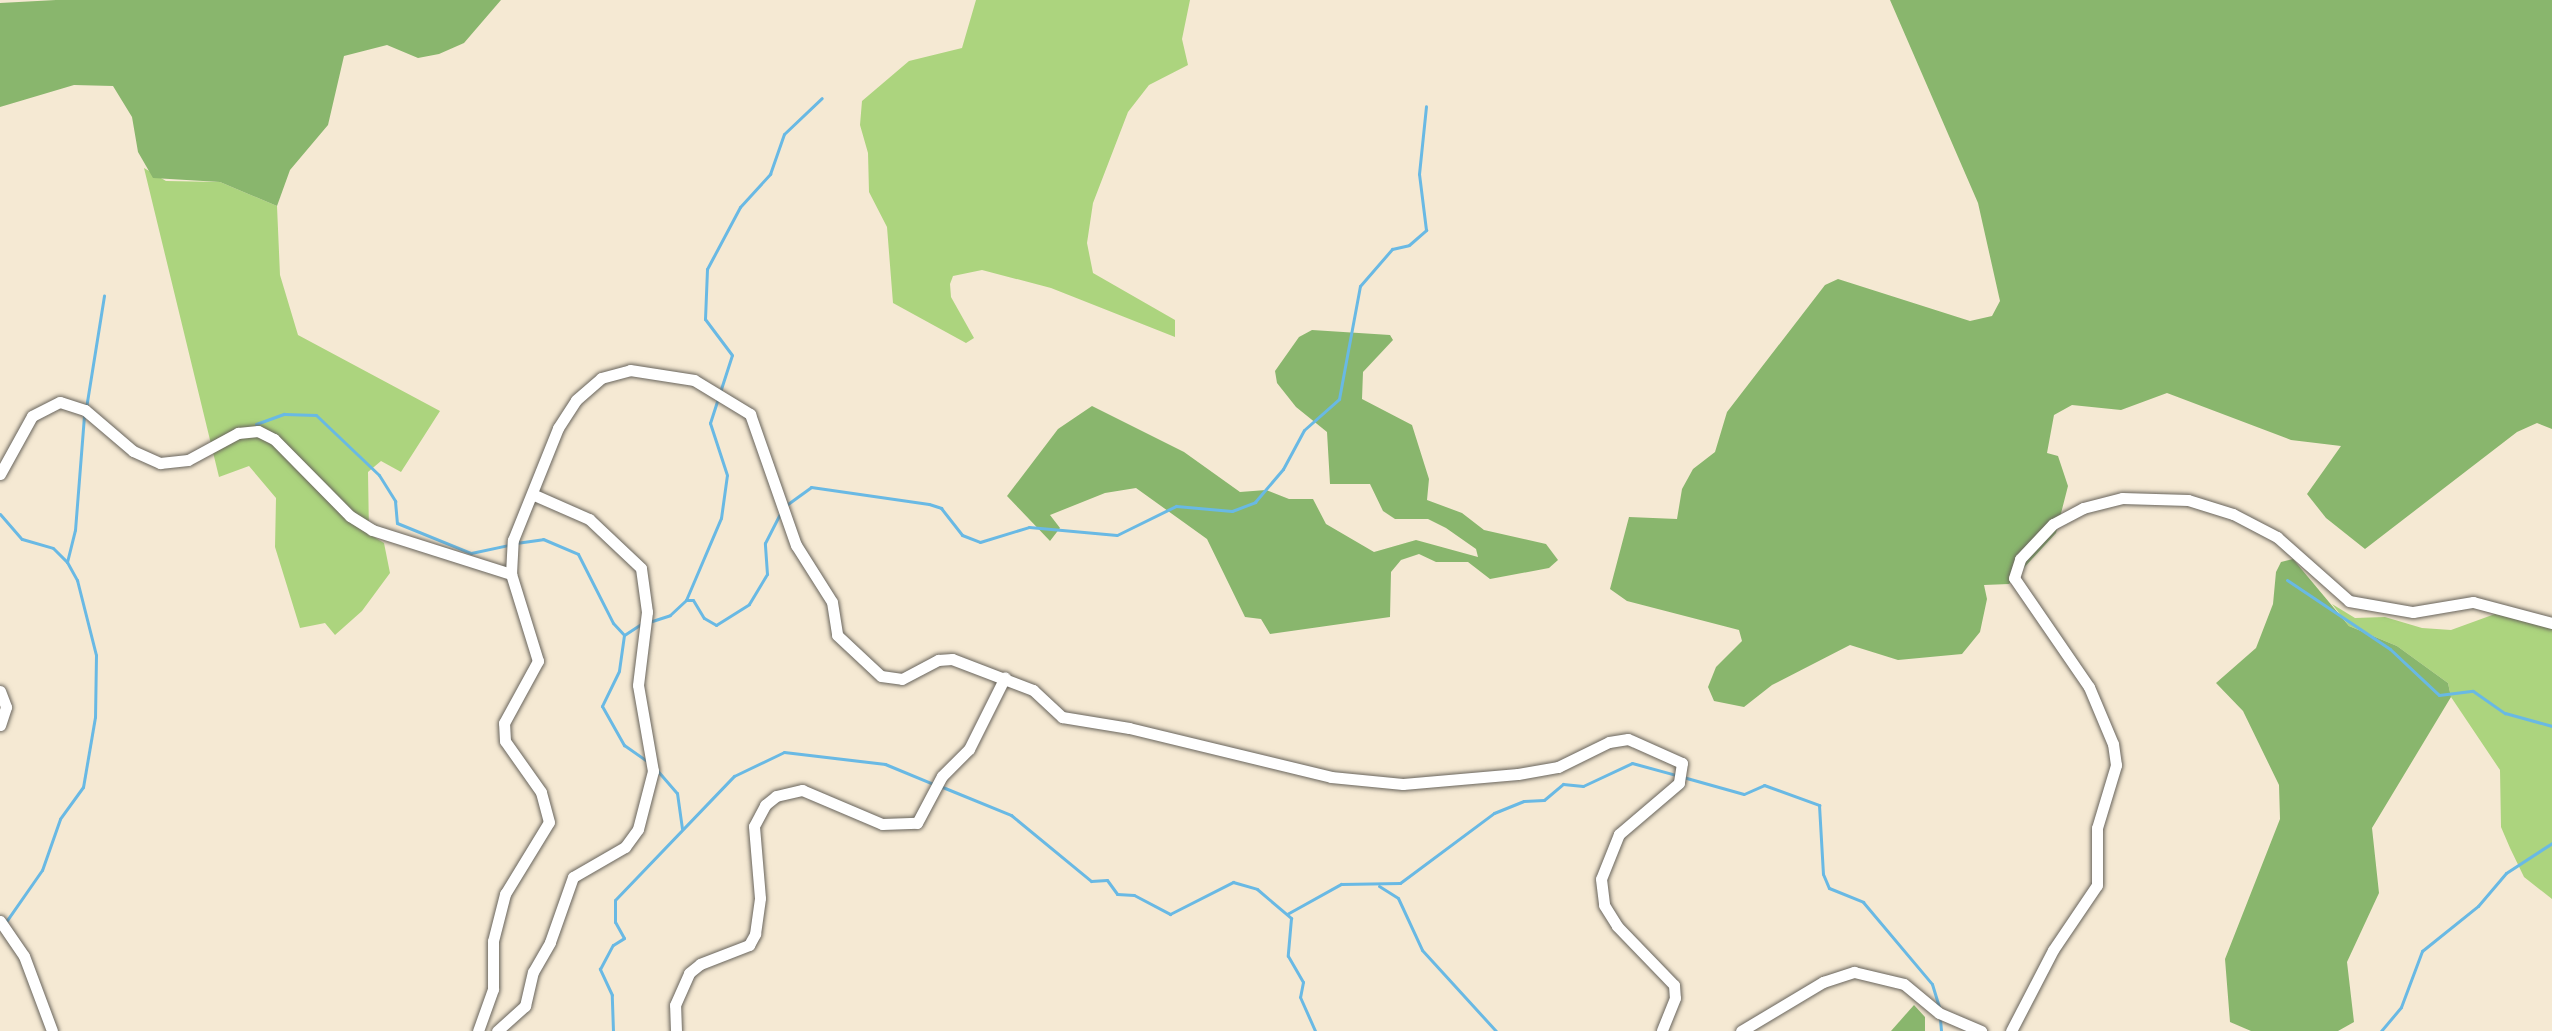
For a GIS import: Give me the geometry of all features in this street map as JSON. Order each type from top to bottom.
[{"type":"street","points":[[478,1031],[493,989],[493,941],[505,894],[549,822],[541,792],[505,741],[504,723],[538,661],[511,574],[513,540],[567,413],[601,378],[630,370],[694,380],[754,419],[799,552],[832,602],[837,635],[861,662],[893,679],[944,659],[1005,677],[1033,690],[1062,717],[1129,728],[1331,777],[1403,784],[1518,774],[1558,767],[1609,742],[1628,739],[1682,763],[1684,775],[1619,834],[1603,870],[1601,892],[1617,926],[1674,985],[1675,998],[1662,1031]]},
{"type":"street","points":[[0,474],[4,460],[32,416],[60,402],[85,410],[133,451],[160,463],[188,460],[238,433],[258,431],[274,439],[350,516],[372,530],[511,574]]},
{"type":"street","points":[[497,1031],[525,1006],[533,972],[550,942],[573,877],[625,847],[638,829],[653,771],[638,685],[647,612],[641,568],[620,542],[589,519],[532,494]]},
{"type":"street","points":[[2011,1031],[2053,950],[2097,885],[2097,828],[2116,765],[2109,731],[2089,687],[2014,578],[2020,559],[2053,524],[2083,508],[2122,498],[2188,500],[2233,514],[2277,537],[2349,601],[2413,612],[2473,602],[2552,623]]},
{"type":"street","points":[[676,1031],[675,1005],[689,973],[700,964],[749,945],[755,934],[760,898],[754,826],[765,805],[790,791],[802,790],[882,824],[917,823],[942,776],[969,749],[1005,677]]},
{"type":"street","points":[[0,691],[6,707],[0,725]]},
{"type":"street","points":[[0,921],[24,956],[52,1031]]},
{"type":"street","points":[[1741,1031],[1823,982],[1854,972],[1904,984],[1939,1013],[1981,1031]]},
{"type":"green space","points":[[56,0],[501,0],[464,43],[439,54],[418,58],[387,45],[344,56],[328,125],[290,170],[277,206],[220,182],[153,178],[138,152],[132,117],[113,86],[74,85],[0,107],[0,3]]},
{"type":"green space","points":[[976,0],[1190,0],[1182,39],[1188,65],[1149,85],[1128,112],[1093,203],[1087,243],[1093,273],[1175,320],[1175,337],[1051,288],[982,270],[953,276],[950,284],[951,297],[974,338],[966,343],[893,303],[887,227],[869,192],[868,153],[860,125],[862,101],[909,61],[962,48]]},
{"type":"green space","points":[[1890,0],[2552,0],[2552,429],[2537,423],[2517,432],[2365,549],[2326,518],[2307,494],[2341,446],[2291,440],[2167,393],[2121,410],[2072,405],[2054,415],[2047,453],[2058,456],[2068,486],[2056,533],[2009,584],[1984,585],[1987,599],[1980,632],[1962,654],[1898,660],[1850,645],[1772,685],[1744,707],[1714,701],[1708,687],[1716,667],[1742,641],[1739,630],[1627,601],[1610,589],[1629,517],[1677,519],[1682,489],[1693,469],[1715,452],[1727,412],[1825,285],[1838,279],[1970,321],[1992,316],[2000,301],[1978,203]]},
{"type":"green space","points":[[144,168],[166,181],[220,182],[277,206],[280,275],[298,335],[440,411],[401,472],[381,461],[368,472],[369,534],[384,543],[390,573],[362,611],[335,635],[325,623],[300,628],[275,547],[276,498],[249,466],[219,477]]},
{"type":"green space","points":[[1312,330],[1390,335],[1393,340],[1363,372],[1362,399],[1412,425],[1429,479],[1427,500],[1462,513],[1484,530],[1546,544],[1558,560],[1549,568],[1490,579],[1468,562],[1436,562],[1419,554],[1401,560],[1391,572],[1390,617],[1270,634],[1261,619],[1245,617],[1207,539],[1136,488],[1105,493],[1050,515],[1060,528],[1050,541],[1007,496],[1058,429],[1092,406],[1184,452],[1240,492],[1266,490],[1289,499],[1313,499],[1326,524],[1374,552],[1416,540],[1478,557],[1476,549],[1428,519],[1395,519],[1383,511],[1370,484],[1330,484],[1327,432],[1296,407],[1277,383],[1275,371],[1299,337]]},
{"type":"green space","points":[[2293,559],[2349,626],[2397,646],[2448,683],[2451,697],[2372,828],[2379,893],[2347,962],[2354,1022],[2338,1031],[2251,1031],[2230,1022],[2225,959],[2280,819],[2279,785],[2243,711],[2216,683],[2256,648],[2273,604],[2276,572],[2281,562]]},
{"type":"green space","points":[[2332,604],[2355,618],[2385,617],[2422,628],[2451,630],[2495,614],[2552,628],[2552,899],[2524,877],[2510,848],[2501,827],[2500,770],[2451,697],[2448,683],[2397,646],[2349,626]]},
{"type":"green space","points":[[1914,1005],[1925,1017],[1925,1031],[1891,1031]]},
{"type":"waterway","points":[[649,622],[670,615],[686,600],[721,518],[727,475],[710,423],[732,355],[705,319],[707,269],[740,207],[770,174],[784,134],[822,98]]},
{"type":"waterway","points":[[785,506],[811,487],[929,504],[941,508],[962,535],[980,542],[1029,527],[1117,535],[1176,506],[1232,511],[1255,502],[1283,469],[1304,430],[1339,399],[1360,286],[1392,249],[1409,245],[1426,230],[1419,174],[1426,106]]},
{"type":"waterway","points":[[86,408],[104,295]]},
{"type":"waterway","points":[[256,424],[284,414],[316,415],[379,475],[395,501],[397,523],[471,553],[509,545]]},
{"type":"waterway","points":[[67,562],[75,530],[84,415]]},
{"type":"waterway","points":[[686,600],[693,600],[704,618],[716,625],[749,604],[767,574],[765,543],[781,512]]},
{"type":"waterway","points":[[0,514],[22,539],[53,548],[67,562],[77,580],[96,655],[95,717],[83,787],[60,819],[42,870],[5,923]]},
{"type":"waterway","points":[[516,543],[543,539],[578,554],[613,623],[624,635]]},
{"type":"waterway","points":[[2287,580],[2390,649],[2439,695],[2473,691],[2505,713],[2552,726]]},
{"type":"waterway","points":[[641,624],[624,635],[619,671],[602,706],[624,745],[648,762]]},
{"type":"waterway","points":[[613,1031],[612,995],[600,969],[613,945],[624,938],[615,922],[615,900],[734,776],[784,752],[885,764],[933,784]]},
{"type":"waterway","points":[[1287,914],[1341,884],[1400,883],[1494,813],[1524,801],[1544,800],[1563,784],[1583,786],[1632,763],[1676,775]]},
{"type":"waterway","points":[[656,769],[677,793],[682,829]]},
{"type":"waterway","points":[[1683,777],[1744,794],[1764,785],[1819,805],[1823,874],[1829,888],[1863,902],[1932,984],[1939,1007]]},
{"type":"waterway","points":[[940,786],[1011,815],[1091,881],[1107,880],[1117,894],[1134,895],[1170,914],[1233,882],[1257,889],[1291,918],[1288,956],[1303,982],[1300,997],[1315,1031]]},
{"type":"waterway","points":[[2381,1031],[2401,1007],[2422,951],[2478,906],[2506,873],[2552,843]]},
{"type":"waterway","points":[[1379,886],[1398,898],[1422,950],[1496,1031]]},
{"type":"waterway","points":[[1940,1019],[1941,1031]]}]
